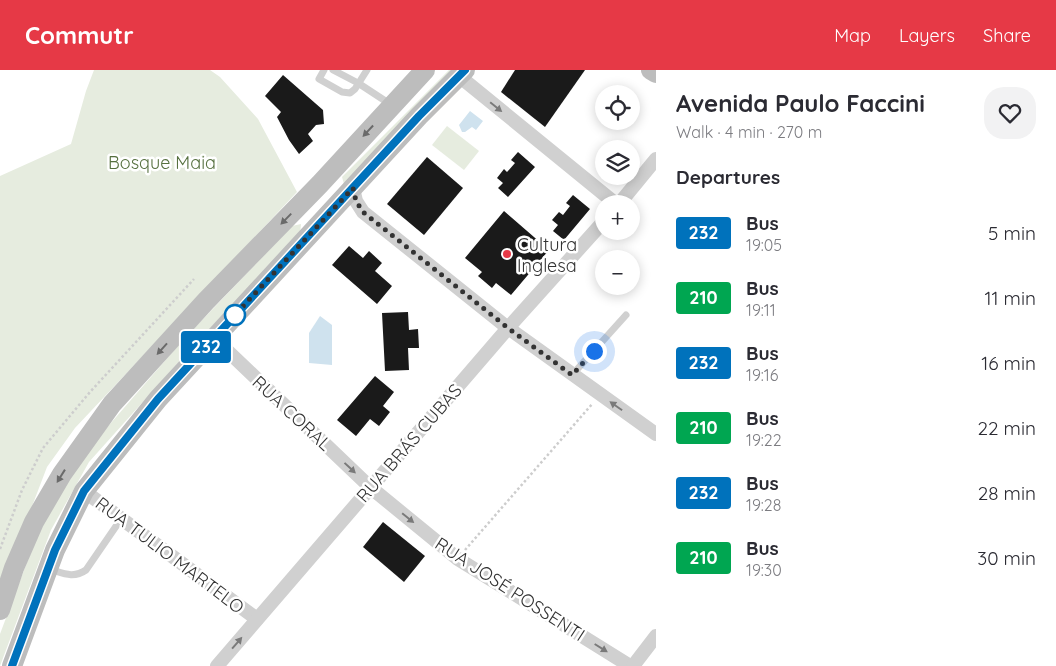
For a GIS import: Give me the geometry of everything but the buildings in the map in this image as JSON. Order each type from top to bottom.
[{"type":"main road","points":[[0,610],[14,568],[34,522],[62,474],[112,404],[206,301],[320,184],[425,70]]},
{"type":"main road","points":[[651,70],[656,72]]},
{"type":"main road","points":[[17,664],[55,550],[84,491],[158,399],[339,202],[462,73]]},
{"type":"main road","points":[[320,184],[332,184],[339,195],[339,202]]},
{"type":"street","points":[[462,73],[607,195]]},
{"type":"street","points":[[626,195],[656,159]]},
{"type":"street","points":[[353,188],[356,201],[363,212],[508,328],[656,434]]},
{"type":"street","name":"RUA BRÁS CUBAS","points":[[217,666],[508,328],[595,231]]},
{"type":"street","name":"RUA CORAL","points":[[214,338],[370,487]]},
{"type":"street","name":"RUA JOSÉ POSSENTI","points":[[370,487],[458,559],[632,666]]},
{"type":"street","name":"RUA TULIO MARTELO","points":[[84,491],[257,620]]},
{"type":"street","points":[[632,666],[656,636]]},
{"type":"lane","points":[[324,70],[319,79],[342,92],[350,93],[355,89],[367,70]]},
{"type":"lane","points":[[333,70],[358,82],[393,105]]},
{"type":"lane","points":[[572,375],[626,315]]},
{"type":"lane","points":[[48,569],[73,576],[86,570],[121,519]]},
{"type":"path","points":[[0,549],[22,490],[43,448],[90,392],[194,279]]},
{"type":"path","points":[[458,559],[600,395]]},
{"type":"green space","name":"Bosque Maia","points":[[94,70],[210,70],[220,77],[258,119],[297,192],[75,428],[47,467],[0,590],[0,176],[71,144]]},
{"type":"green space","points":[[449,70],[463,70],[344,184],[342,177]]},
{"type":"green space","points":[[447,126],[479,151],[464,170],[432,145]]},
{"type":"green space","points":[[301,224],[300,234],[193,346],[89,462],[51,530],[0,666],[0,634],[24,570],[41,528],[83,455],[184,339],[292,226]]},
{"type":"water","points":[[470,111],[483,121],[476,130],[472,127],[462,132],[459,125]]},
{"type":"water","points":[[320,316],[332,325],[332,365],[309,363],[309,333]]},
{"type":"bus line","name":"232","points":[[12,666],[55,550],[84,491],[158,399],[419,116],[465,70]]},
{"type":"place","name":"Cultura Inglesa","points":[[507,254]]},
{"type":"route","points":[[235,315],[233,317],[353,188],[356,201],[363,212],[508,328],[572,375],[594,351]]}]
